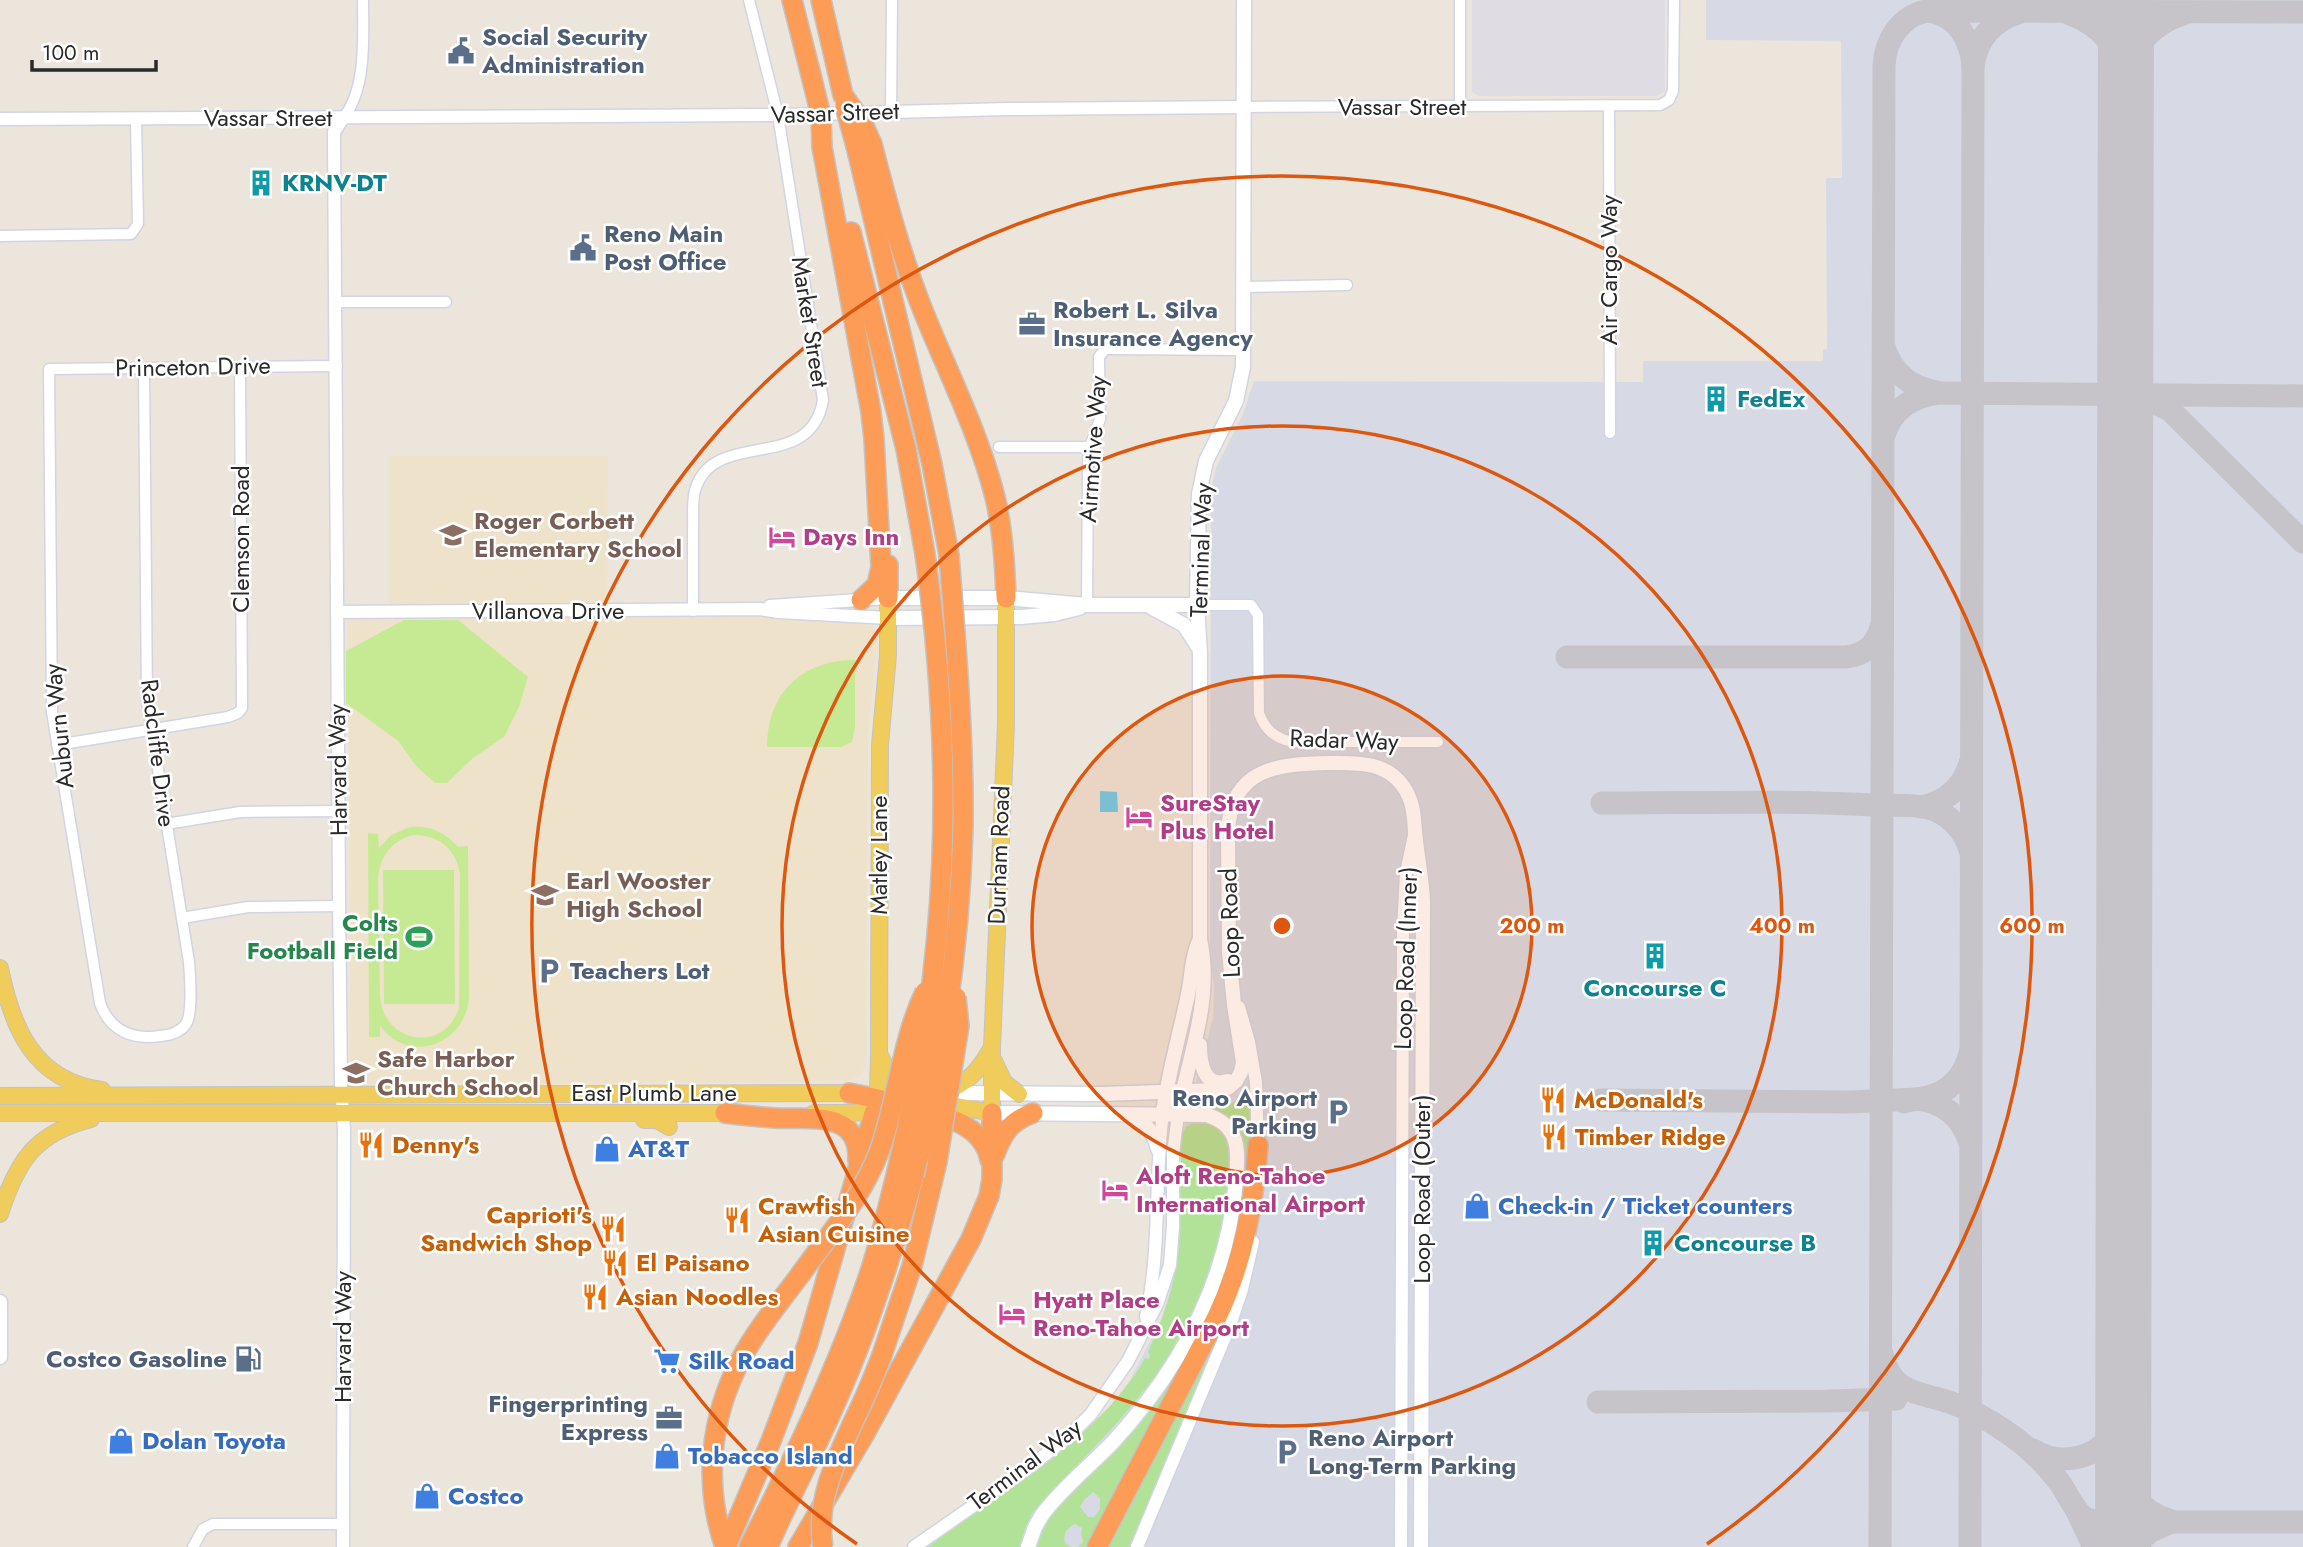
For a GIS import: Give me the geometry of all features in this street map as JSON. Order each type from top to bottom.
[{"type":"highway","points":[[792,0],[821,116],[874,439],[881,567],[877,584],[861,600]]},
{"type":"highway","points":[[768,1547],[832,1413],[890,1260],[906,1173],[915,1091],[961,882],[963,825],[959,688],[949,555],[864,145],[862,122],[841,86],[821,0]]},
{"type":"highway","points":[[864,145],[929,326],[980,447],[995,498],[1003,545],[1006,608]]},
{"type":"highway","points":[[823,1547],[821,1521],[825,1492],[836,1460],[882,1355],[912,1266],[937,1162],[959,1026],[943,973],[944,750],[937,644],[925,554],[904,439],[826,147]]},
{"type":"highway","points":[[874,439],[885,503],[889,608]]},
{"type":"highway","points":[[725,1547],[716,1517],[712,1450],[716,1422],[725,1392],[747,1348],[863,1186],[873,1167],[891,1116],[913,1017],[943,973]]},
{"type":"highway","points":[[839,1093],[876,1103],[908,1099],[929,1106],[973,1131],[985,1146],[991,1165]]},
{"type":"highway","points":[[725,1547],[771,1441],[808,1343],[876,1103]]},
{"type":"highway","points":[[798,1547],[864,1435],[971,1239],[989,1196],[992,1103]]},
{"type":"highway","points":[[725,1113],[775,1118],[825,1118],[838,1123],[850,1132],[858,1147],[857,1176]]},
{"type":"highway","points":[[991,1165],[1009,1126],[1033,1113]]},
{"type":"highway","points":[[1097,1547],[1230,1288],[1250,1214],[1258,1145]]},
{"type":"highway","points":[[750,1547],[810,1424],[851,1326],[906,1173]]},
{"type":"main road","name":"Terminal Way","points":[[1170,1114],[1182,1091],[1201,1016],[1205,974],[1200,939],[1199,494],[1213,446],[1236,401],[1241,384],[1244,350],[1244,0]]},
{"type":"main road","name":"Villanova Drive","points":[[889,608],[1198,604]]},
{"type":"main road","points":[[1147,605],[1184,625],[1199,651]]},
{"type":"main road","name":"Matley Lane","points":[[876,1103],[879,1054],[880,745],[887,671],[889,608]]},
{"type":"main road","name":"Durham Road","points":[[992,1103],[1006,724],[1006,608]]},
{"type":"main road","name":"Loop Road","points":[[1233,990],[1228,937],[1228,823],[1235,802],[1251,780],[1271,768],[1289,764],[1356,763],[1378,767],[1396,778],[1406,790],[1413,809],[1415,831]]},
{"type":"main road","name":"Loop Road (Outer)","points":[[1415,831],[1423,901],[1422,1547]]},
{"type":"main road","name":"Terminal Way","points":[[1170,1114],[1166,1092],[1188,996],[1194,955],[1200,939]]},
{"type":"main road","points":[[0,968],[14,1021],[35,1055],[49,1068],[65,1078],[96,1089],[188,1097]]},
{"type":"main road","points":[[876,1103],[929,1106],[992,1103],[1019,1094],[1166,1092],[1228,1088],[1239,1077],[1243,1067],[1233,990]]},
{"type":"main road","points":[[1201,1016],[1200,1060],[1208,1077],[1218,1083],[1229,1080],[1240,1068],[1243,1056]]},
{"type":"main road","points":[[879,1054],[908,1099],[943,1093],[965,1083],[992,1052]]},
{"type":"main road","points":[[992,1052],[1004,1082],[1019,1094]]},
{"type":"main road","points":[[670,1119],[672,1105],[677,1099],[805,1098],[839,1093]]},
{"type":"main road","name":"East Plumb Lane","points":[[0,1096],[839,1093]]},
{"type":"main road","points":[[943,1093],[1033,1113],[1206,1115],[1219,1120],[1232,1132],[1236,1143],[1237,1170],[1232,1212],[1217,1275],[1194,1328],[1164,1377],[1127,1426],[1046,1509],[1035,1527],[1028,1547]]},
{"type":"main road","points":[[929,1106],[943,1093]]},
{"type":"main road","name":"East Plumb Lane","points":[[0,1113],[594,1112],[670,1119],[725,1113],[854,1113],[876,1103]]},
{"type":"main road","points":[[1124,1113],[1137,1118],[1148,1127],[1158,1149]]},
{"type":"main road","points":[[0,1214],[20,1164],[41,1141],[74,1124],[117,1114]]},
{"type":"main road","points":[[0,1302],[0,1357]]},
{"type":"street","name":"Harvard Way","points":[[343,1547],[343,1112],[338,811],[334,132],[351,106],[362,71],[363,0]]},
{"type":"street","name":"Market Street","points":[[693,611],[694,498],[700,479],[721,460],[799,439],[814,425],[821,410],[822,389],[778,114],[749,0]]},
{"type":"street","points":[[891,111],[892,0]]},
{"type":"street","points":[[1460,0],[1460,107]]},
{"type":"street","name":"Vassar Street","points":[[0,119],[778,114],[1243,107],[1656,106],[1669,100],[1673,87],[1674,0]]},
{"type":"street","name":"Air Cargo Way","points":[[1609,107],[1609,433]]},
{"type":"street","points":[[0,236],[131,234],[138,224],[136,118]]},
{"type":"street","points":[[1244,286],[1347,285]]},
{"type":"street","points":[[337,302],[446,302]]},
{"type":"street","name":"Airmotive Way","points":[[1087,605],[1088,464],[1090,447],[1100,419],[1101,353],[1105,349],[1244,350]]},
{"type":"street","name":"Princeton Drive","points":[[49,369],[337,366]]},
{"type":"street","name":"Clemson Road","points":[[151,731],[228,717],[240,712],[243,700],[240,367]]},
{"type":"street","name":"Radcliffe Drive","points":[[145,368],[146,695],[189,968],[190,1014],[187,1023],[180,1030],[162,1036]]},
{"type":"street","name":"Auburn Way","points":[[49,369],[51,700],[57,745],[102,1009],[110,1021],[125,1033],[139,1037],[162,1036]]},
{"type":"street","points":[[999,447],[1090,447]]},
{"type":"street","name":"Villanova Drive","points":[[337,612],[693,611],[760,609],[796,603],[861,600],[889,608]]},
{"type":"street","name":"Radar Way","points":[[1198,604],[1251,605],[1258,615],[1259,713],[1269,730],[1280,738],[1292,742],[1438,742]]},
{"type":"street","name":"Villanova Drive","points":[[760,609],[779,612],[889,608]]},
{"type":"street","points":[[57,745],[151,731]]},
{"type":"street","points":[[166,824],[244,812],[338,811]]},
{"type":"street","name":"Loop Road (Inner)","points":[[1401,1547],[1403,930],[1406,873],[1415,831]]},
{"type":"street","points":[[182,918],[248,907],[339,906]]},
{"type":"street","points":[[1137,1547],[1237,1307],[1258,1206],[1260,1177],[1254,1070],[1245,1027],[1233,990]]},
{"type":"street","name":"Terminal Way","points":[[1143,1331],[1156,1250],[1158,1149],[1170,1114]]},
{"type":"street","name":"Terminal Way","points":[[914,1547],[1069,1436],[1091,1415],[1113,1385],[1157,1304],[1170,1265],[1173,1154],[1170,1114]]},
{"type":"street","points":[[193,1547],[203,1529],[213,1524],[343,1524]]},
{"type":"shaded area","points":[[1472,0],[1665,0],[1665,91],[1657,96],[1479,96],[1472,92]]},
{"type":"shaded area","points":[[1706,0],[2303,0],[2303,1547],[924,1547],[1014,1487],[1084,1432],[1110,1406],[1130,1380],[1161,1320],[1170,1290],[1178,1240],[1182,1134],[1213,1018],[1214,984],[1210,962],[1211,490],[1216,468],[1243,414],[1254,381],[1643,382],[1643,361],[1823,361],[1823,350],[1827,349],[1826,178],[1842,178],[1841,41],[1706,40]]},
{"type":"shaded area","points":[[389,456],[608,456],[607,610],[389,610]]},
{"type":"shaded area","points":[[771,616],[864,623],[873,627],[878,636],[868,736],[866,1065],[860,1076],[852,1080],[799,1082],[360,1084],[360,1078],[350,1078],[349,718],[346,718],[348,621]]},
{"type":"green space","points":[[404,620],[458,620],[528,677],[519,707],[504,737],[473,758],[447,783],[435,783],[417,767],[398,741],[346,703],[346,651]]},
{"type":"green space","points":[[855,660],[855,728],[852,742],[841,747],[767,747],[773,711],[791,683],[819,666]]},
{"type":"green space","points":[[410,827],[431,828],[448,837],[458,847],[468,846],[469,997],[466,1013],[458,1027],[447,1037],[435,1044],[421,1047],[406,1045],[392,1038],[380,1026],[380,1037],[369,1037],[368,833],[378,834],[379,848],[391,835]],"holes":[[[423,836],[445,845],[455,857],[460,874],[459,1007],[452,1022],[442,1032],[429,1037],[416,1037],[403,1033],[392,1025],[384,1012],[380,996],[378,877],[385,855],[394,845],[406,837]]]},
{"type":"green space","name":"Colts Football Field","points":[[383,870],[454,870],[455,1004],[384,1004]]},
{"type":"green space","points":[[1250,1086],[1251,1163],[1248,1201],[1225,1284],[1086,1547],[1078,1547],[1083,1542],[1082,1528],[1075,1524],[1067,1530],[1064,1537],[1065,1543],[1071,1547],[1034,1547],[1046,1519],[1113,1449],[1200,1327],[1241,1163],[1213,1107],[1234,1102]],"holes":[[[1093,1492],[1100,1498],[1100,1509],[1094,1517],[1088,1517],[1080,1507],[1084,1500]]]},
{"type":"green space","points":[[1208,1121],[1223,1131],[1229,1146],[1229,1178],[1221,1231],[1207,1283],[1196,1309],[1168,1358],[1116,1424],[1033,1512],[1020,1547],[928,1547],[1020,1481],[1090,1426],[1120,1395],[1145,1358],[1149,1359],[1148,1352],[1174,1279],[1180,1224],[1182,1134],[1186,1127],[1194,1122]]},
{"type":"green space","points":[[1219,1318],[1224,1329],[1132,1547],[1100,1547]]},
{"type":"water","points":[[1100,791],[1117,792],[1118,812],[1100,812]]},
{"type":"taxiway","points":[[1880,1547],[1884,66],[1887,47],[1902,24],[1926,11],[2303,12]]},
{"type":"taxiway","points":[[1933,12],[1950,19],[1962,32],[1973,66],[1970,1547]]},
{"type":"taxiway","points":[[1973,66],[1978,47],[1987,32],[2009,16],[2018,13]]},
{"type":"taxiway","points":[[2070,14],[2092,25],[2108,40],[2119,60],[2126,83]]},
{"type":"taxiway","points":[[2126,80],[2133,57],[2145,38],[2161,24],[2183,14]]},
{"type":"taxiway","points":[[1884,347],[1897,372],[1904,378],[1919,387],[1937,392]]},
{"type":"taxiway","points":[[1884,435],[1892,418],[1905,405],[1921,397],[1939,393],[2303,396]]},
{"type":"taxiway","points":[[2146,399],[2170,410],[2303,542]]},
{"type":"taxiway","points":[[1567,657],[1846,657],[1869,648],[1881,627]]},
{"type":"taxiway","points":[[1921,807],[1938,802],[1958,787],[1970,763]]},
{"type":"taxiway","points":[[1602,803],[1771,802],[1922,807],[1937,811],[1954,822],[1970,850]]},
{"type":"taxiway","points":[[1904,1102],[1935,1095],[1949,1087],[1960,1076],[1970,1053]]},
{"type":"taxiway","points":[[1918,1099],[1936,1103],[1950,1112],[1962,1125],[1969,1141]]},
{"type":"taxiway","points":[[1601,1100],[1851,1102],[1918,1099]]},
{"type":"taxiway","points":[[1882,1354],[1893,1378],[1901,1385],[1919,1394],[1973,1412],[2020,1442],[2048,1468],[2081,1515],[2088,1519],[2101,1522],[2303,1522]]},
{"type":"taxiway","points":[[2033,1450],[2044,1455],[2068,1459],[2091,1453],[2109,1438],[2116,1427],[2124,1394]]},
{"type":"taxiway","points":[[1598,1402],[1896,1399]]},
{"type":"taxiway","points":[[2123,1462],[2132,1491],[2143,1506],[2169,1520]]},
{"type":"taxiway","points":[[2076,1509],[2094,1547]]},
{"type":"taxiway","points":[[2134,1547],[2149,1532],[2169,1523]]},
{"type":"runway","points":[[2123,1547],[2126,0]]},
{"type":"place","name":"Social Security Administration","points":[[461,51]]},
{"type":"place","name":"KRNV-DT","points":[[261,183]]},
{"type":"place","name":"Reno Main Post Office","points":[[583,248]]},
{"type":"place","name":"Robert L. Silva Insurance Agency","points":[[1032,324]]},
{"type":"place","name":"FedEx","points":[[1716,399]]},
{"type":"place","name":"Roger Corbett Elementary School","points":[[453,535]]},
{"type":"place","name":"Days Inn","points":[[782,537]]},
{"type":"place","name":"SureStay Plus Hotel","points":[[1139,817]]},
{"type":"place","name":"Earl Wooster High School","points":[[545,895]]},
{"type":"place","name":"Colts Football Field","points":[[419,937]]},
{"type":"place","name":"Concourse C","points":[[1655,956]]},
{"type":"place","name":"Teachers Lot","points":[[549,971]]},
{"type":"place","name":"Safe Harbor Church School","points":[[356,1073]]},
{"type":"place","name":"McDonald's","points":[[1553,1100]]},
{"type":"place","name":"Reno Airport Parking","points":[[1338,1112]]},
{"type":"place","name":"Timber Ridge","points":[[1554,1137]]},
{"type":"place","name":"Denny's","points":[[371,1145]]},
{"type":"place","name":"AT&T","points":[[607,1149]]},
{"type":"place","name":"Aloft Reno-Tahoe International Airport","points":[[1115,1190]]},
{"type":"place","name":"Check-in / Ticket counters","points":[[1477,1206]]},
{"type":"place","name":"Crawfish Asian Cuisine","points":[[737,1220]]},
{"type":"place","name":"Caprioti's Sandwich Shop","points":[[613,1229]]},
{"type":"place","name":"Concourse B","points":[[1653,1243]]},
{"type":"place","name":"El Paisano","points":[[615,1263]]},
{"type":"place","name":"Asian Noodles","points":[[595,1297]]},
{"type":"place","name":"Hyatt Place Reno-Tahoe Airport","points":[[1012,1314]]},
{"type":"place","name":"Costco Gasoline","points":[[248,1359]]},
{"type":"place","name":"Silk Road","points":[[667,1361]]},
{"type":"place","name":"Fingerprinting Express","points":[[669,1418]]},
{"type":"place","name":"Dolan Toyota","points":[[121,1441]]},
{"type":"place","name":"Reno Airport Long-Term Parking","points":[[1287,1452]]},
{"type":"place","name":"Tobacco Island","points":[[667,1456]]},
{"type":"place","name":"Costco","points":[[427,1496]]}]
